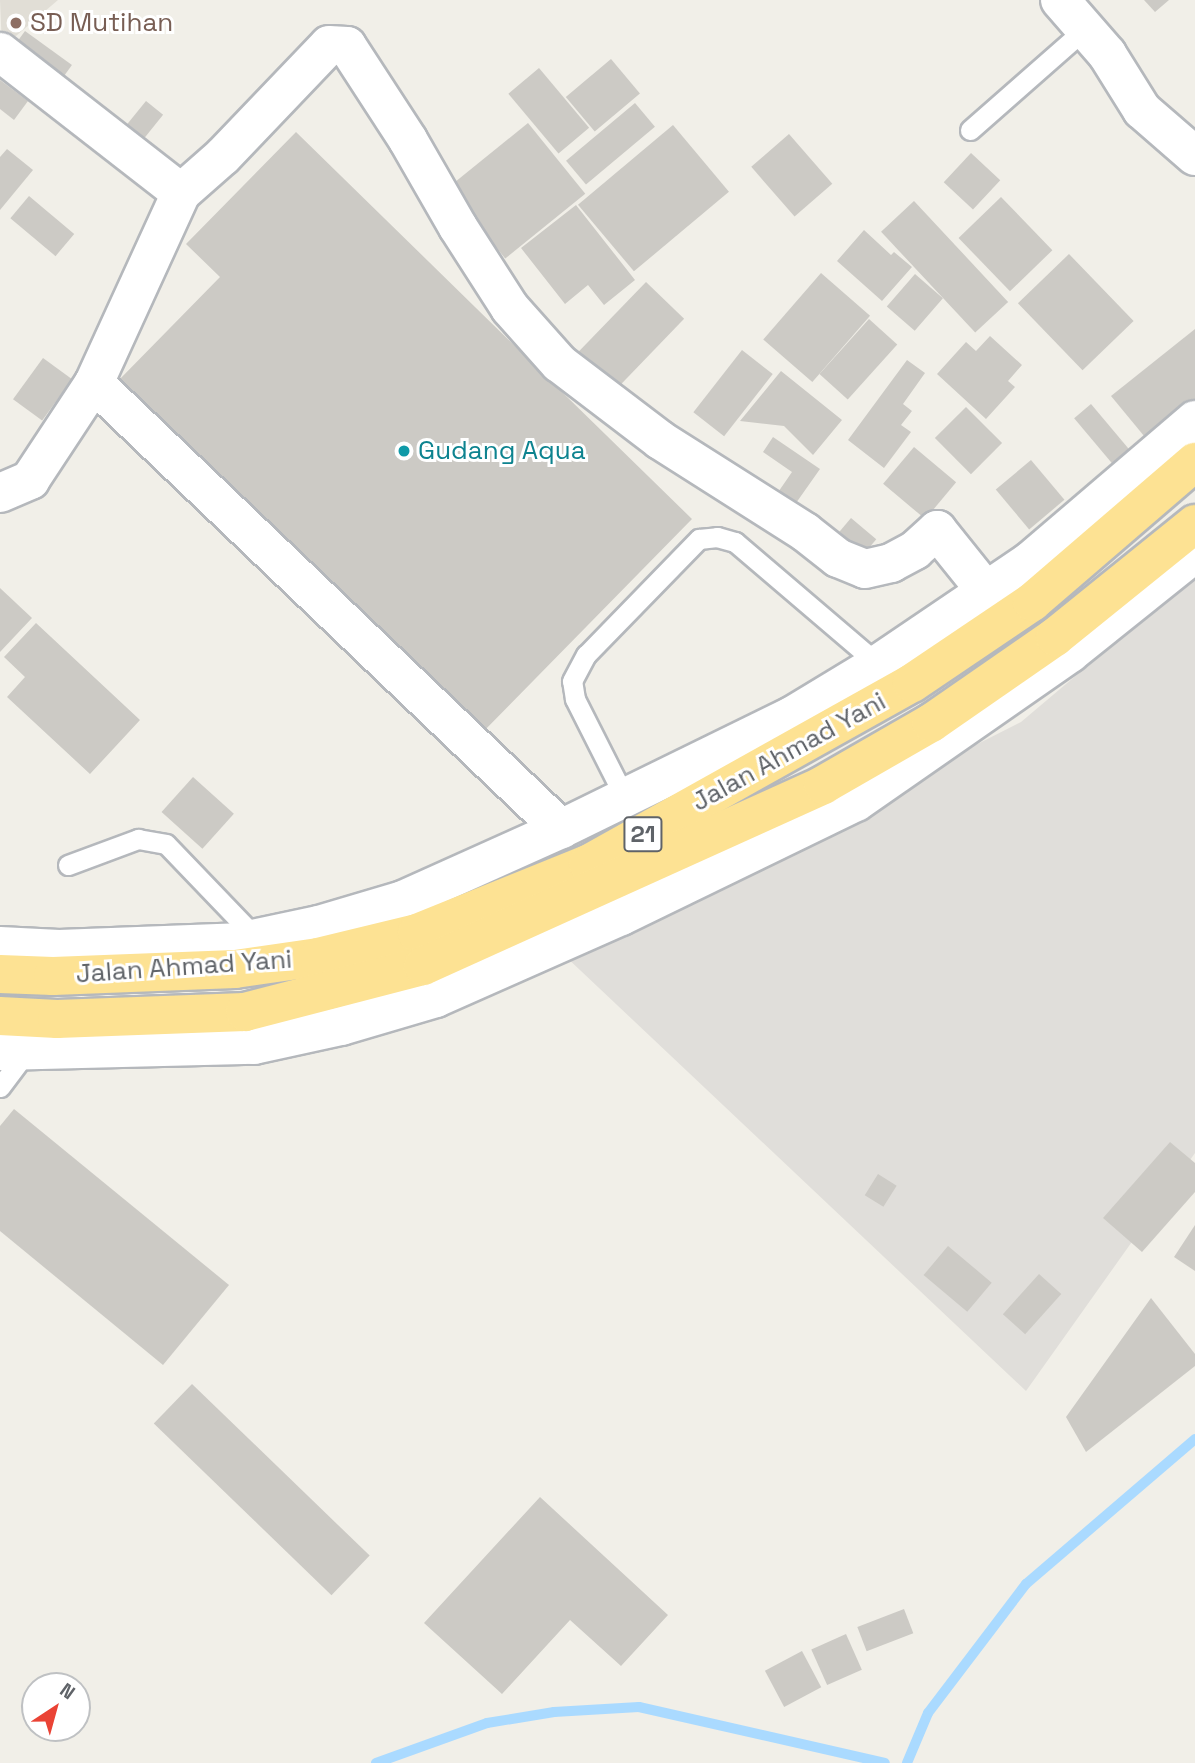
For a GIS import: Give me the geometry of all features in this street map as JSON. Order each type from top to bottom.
[{"type":"highway","name":"Jalan Ahmad Yani","points":[[0,974],[53,976],[235,969],[317,957],[417,933],[588,864],[912,683],[1031,602],[1195,462]]},
{"type":"highway","name":"Jalan Ahmad Yani","points":[[0,1016],[57,1019],[245,1012],[423,966],[823,785],[931,723],[1055,637],[1195,524]]},
{"type":"street","points":[[1060,0],[1107,54],[1142,110],[1195,156]]},
{"type":"street","points":[[0,493],[30,481],[93,383],[181,193],[223,156],[329,45],[346,46],[401,129],[458,227],[510,308],[559,363],[660,440],[805,532],[838,558],[865,569],[891,563],[915,550],[937,530],[986,591]]},
{"type":"street","points":[[0,52],[181,193]]},
{"type":"street","points":[[93,383],[561,828]]},
{"type":"street","points":[[0,946],[59,949],[238,942],[319,925],[402,900],[561,828],[792,716],[878,664],[1030,561],[1195,421]]},
{"type":"street","points":[[13,1051],[254,1045],[341,1026],[436,998],[621,916],[856,802],[1070,653],[1195,554]]},
{"type":"lane","points":[[970,130],[1084,30]]},
{"type":"lane","points":[[624,796],[575,699],[572,681],[586,656],[699,539],[717,537],[735,542],[878,664]]},
{"type":"lane","points":[[68,865],[138,839],[166,844],[257,939]]},
{"type":"lane","points":[[0,1087],[13,1051]]},
{"type":"shaded area","name":"SD Mutihan","points":[[0,0],[58,0],[2,48]]},
{"type":"shaded area","points":[[1195,575],[1195,1153],[1026,1391],[563,954],[1021,722]]},
{"type":"building","points":[[1144,0],[1169,0],[1155,12]]},
{"type":"building","points":[[25,31],[72,65],[59,83],[12,49]]},
{"type":"building","points":[[611,59],[640,93],[595,131],[566,97]]},
{"type":"building","points":[[539,68],[589,128],[558,153],[508,94]]},
{"type":"building","points":[[0,80],[28,101],[14,120],[0,109]]},
{"type":"building","points":[[146,101],[163,115],[144,139],[126,125]]},
{"type":"building","points":[[635,103],[655,127],[586,185],[566,161]]},
{"type":"building","points":[[528,123],[585,194],[505,259],[448,188]]},
{"type":"building","points":[[673,125],[729,192],[634,271],[578,205]]},
{"type":"building","name":"Gudang Aqua","points":[[296,132],[692,519],[479,736],[117,382],[220,277],[186,244]]},
{"type":"building","points":[[789,134],[832,184],[795,217],[751,167]]},
{"type":"building","points":[[7,149],[33,170],[0,210],[0,157]]},
{"type":"building","points":[[971,153],[1000,180],[973,210],[944,182]]},
{"type":"building","points":[[29,196],[74,234],[56,256],[10,218]]},
{"type":"building","points":[[1001,197],[1052,250],[1010,291],[959,238]]},
{"type":"building","points":[[914,201],[1008,302],[975,333],[881,232]]},
{"type":"building","points":[[576,205],[635,280],[604,305],[588,285],[565,304],[521,248]]},
{"type":"building","points":[[864,230],[891,255],[894,252],[912,267],[882,301],[837,261]]},
{"type":"building","points":[[1069,254],[1134,321],[1083,370],[1018,303]]},
{"type":"building","points":[[821,273],[870,316],[812,382],[763,339]]},
{"type":"building","points":[[915,274],[943,298],[915,331],[887,306]]},
{"type":"building","points":[[646,282],[684,319],[613,393],[574,356]]},
{"type":"building","points":[[869,319],[897,344],[848,399],[819,374]]},
{"type":"building","points":[[1195,329],[1195,404],[1149,442],[1111,396]]},
{"type":"building","points":[[990,336],[1022,365],[1008,381],[1015,387],[986,419],[937,374],[966,342],[976,351]]},
{"type":"building","points":[[742,350],[773,374],[724,436],[693,412]]},
{"type":"building","points":[[43,358],[72,379],[42,420],[13,399]]},
{"type":"building","points":[[907,360],[925,373],[903,404],[912,411],[901,425],[911,432],[884,468],[848,440]]},
{"type":"building","points":[[781,371],[842,420],[813,455],[784,426],[740,421]]},
{"type":"building","points":[[1091,404],[1136,458],[1119,472],[1074,418]]},
{"type":"building","points":[[966,407],[1002,443],[971,474],[935,438]]},
{"type":"building","points":[[773,437],[820,469],[789,513],[772,501],[792,472],[763,452]]},
{"type":"building","points":[[914,447],[956,482],[925,519],[883,484]]},
{"type":"building","points":[[1031,460],[1064,500],[1029,529],[996,490]]},
{"type":"building","points":[[851,518],[876,539],[865,553],[839,532]]},
{"type":"building","points":[[0,588],[32,618],[0,652]]},
{"type":"building","points":[[36,623],[140,720],[90,774],[7,697],[25,677],[4,657]]},
{"type":"building","points":[[193,777],[234,814],[202,849],[162,812]]},
{"type":"building","points":[[14,1109],[229,1285],[163,1365],[0,1231],[0,1126]]},
{"type":"building","points":[[1170,1142],[1195,1163],[1195,1192],[1142,1252],[1103,1218]]},
{"type":"building","points":[[878,1174],[897,1186],[883,1207],[865,1195]]},
{"type":"building","points":[[1195,1225],[1195,1271],[1174,1257]]},
{"type":"building","points":[[948,1246],[992,1283],[967,1312],[924,1275]]},
{"type":"building","points":[[1039,1274],[1061,1294],[1025,1334],[1003,1314]]},
{"type":"building","points":[[1151,1298],[1195,1354],[1195,1366],[1086,1452],[1066,1417]]},
{"type":"building","points":[[192,1384],[370,1556],[331,1595],[154,1424]]},
{"type":"building","points":[[540,1497],[668,1615],[621,1666],[570,1620],[502,1694],[424,1623]]},
{"type":"building","points":[[904,1609],[913,1633],[867,1651],[857,1627]]},
{"type":"building","points":[[846,1634],[862,1670],[827,1685],[811,1649]]},
{"type":"building","points":[[802,1651],[821,1687],[784,1707],[765,1671]]},
{"type":"waterway","points":[[907,1763],[928,1713],[1026,1584],[1195,1439]]},
{"type":"waterway","points":[[376,1763],[487,1723],[554,1712],[639,1707],[885,1763]]},
{"type":"place","name":"SD Mutihan","points":[[16,23]]},
{"type":"place","name":"Gudang Aqua","points":[[404,451]]}]
